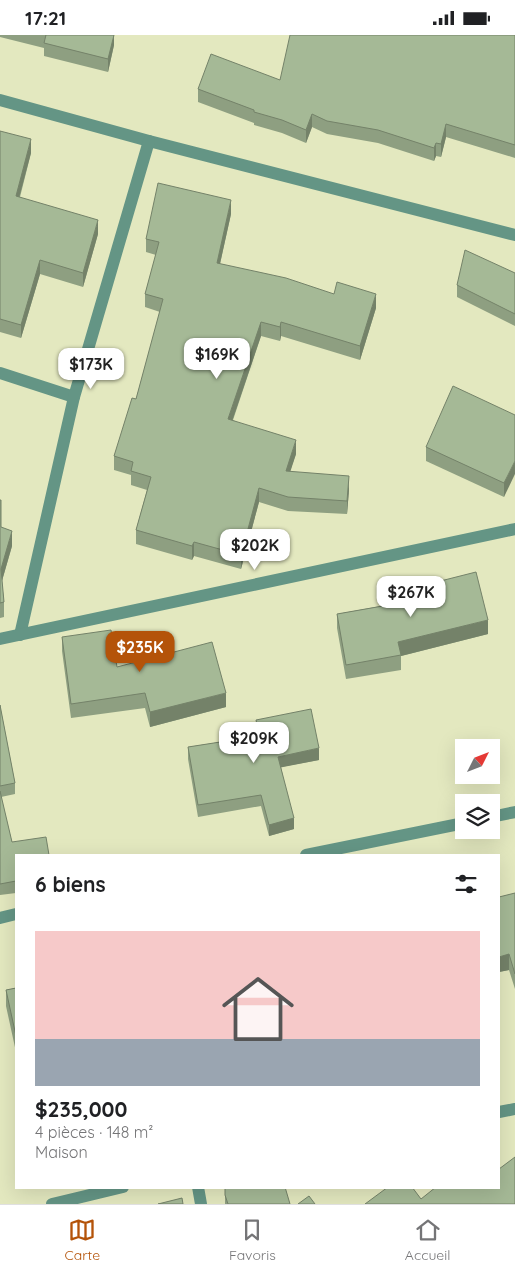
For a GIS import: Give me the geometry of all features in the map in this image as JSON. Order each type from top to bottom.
[{"type":"street","points":[[0,100],[149,141],[515,235]]},
{"type":"street","points":[[20,635],[74,397],[149,141]]},
{"type":"street","points":[[0,373],[74,397]]},
{"type":"street","points":[[0,639],[515,529]]},
{"type":"street","points":[[500,815],[515,812]]},
{"type":"street","points":[[311,854],[455,825]]},
{"type":"street","points":[[0,918],[15,914]]},
{"type":"street","points":[[500,1112],[515,1109]]},
{"type":"street","points":[[52,1204],[115,1189]]},
{"type":"street","points":[[198,1189],[201,1204]]},
{"type":"building","points":[[46,35],[114,35],[108,59],[44,43]]},
{"type":"building","points":[[290,35],[515,35],[515,145],[446,124],[441,144],[436,143],[434,148],[378,130],[327,121],[312,114],[306,130],[282,120],[254,112],[254,110],[198,89],[211,54],[280,80]]},
{"type":"building","points":[[0,131],[31,139],[16,196],[98,220],[83,273],[40,260],[21,325],[0,319]]},
{"type":"building","points":[[158,183],[231,200],[217,263],[286,278],[334,294],[337,282],[376,294],[360,346],[281,322],[280,327],[261,322],[228,419],[296,440],[286,471],[349,476],[347,501],[288,497],[259,488],[241,555],[194,542],[192,546],[136,530],[151,477],[131,471],[133,462],[114,456],[132,398],[136,399],[163,299],[145,294],[159,242],[146,239]]},
{"type":"building","points":[[465,250],[515,273],[515,314],[457,285]]},
{"type":"building","points":[[453,386],[515,415],[515,461],[504,483],[426,447]]},
{"type":"building","points":[[0,500],[1,527],[12,531],[1,569],[4,602],[0,603]]},
{"type":"building","points":[[476,572],[488,620],[398,642],[401,655],[346,665],[337,614],[400,603],[397,592]]},
{"type":"building","points":[[111,630],[117,667],[212,642],[226,693],[150,712],[145,693],[71,704],[62,637]]},
{"type":"building","points":[[0,705],[15,783],[0,786]]},
{"type":"building","points":[[311,709],[319,748],[278,757],[294,818],[269,825],[261,795],[198,805],[188,747],[259,736],[256,720]]},
{"type":"building","points":[[0,791],[12,842],[46,837],[49,854],[15,854],[15,881],[0,884]]},
{"type":"building","points":[[515,893],[515,974],[509,954],[500,957],[500,897]]},
{"type":"building","points":[[15,988],[15,1031],[6,990]]},
{"type":"building","points":[[515,1157],[515,1204],[365,1204],[385,1189],[414,1189],[421,1199],[434,1189],[500,1189],[500,1168]]},
{"type":"building","points":[[225,1189],[286,1189],[290,1204],[228,1204]]},
{"type":"building","points":[[309,1196],[315,1204],[298,1204]]},
{"type":"building","points":[[182,1198],[183,1204],[158,1204]]}]
